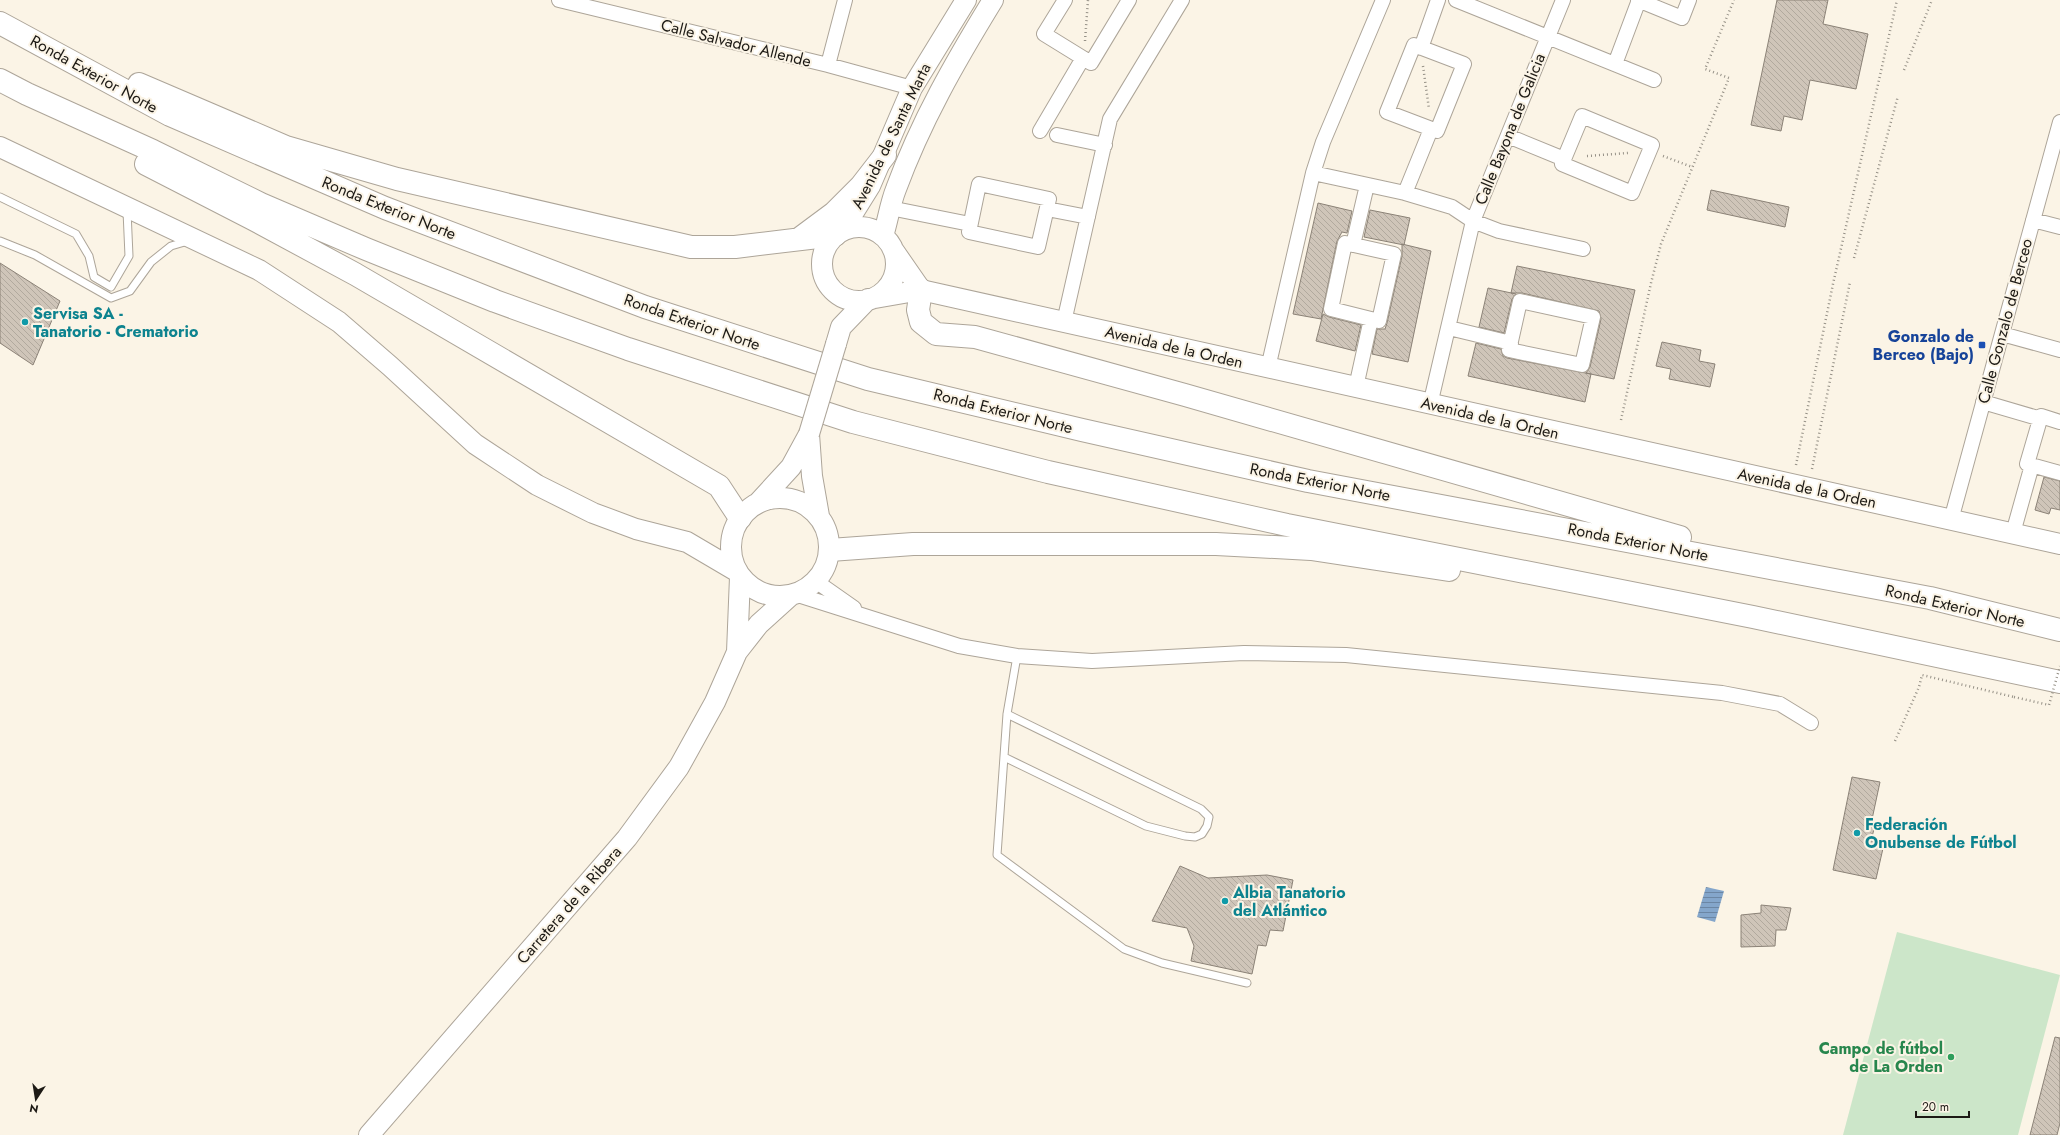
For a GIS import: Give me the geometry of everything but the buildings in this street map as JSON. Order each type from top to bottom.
[{"type":"highway","name":"Ronda Exterior Norte","points":[[0,23],[170,115],[386,208],[645,307],[868,379],[1082,430],[1308,480],[1930,598],[2060,630]]},
{"type":"highway","points":[[53,51],[180,100],[286,147],[397,179],[691,247],[735,247],[839,233]]},
{"type":"highway","points":[[0,80],[27,94],[153,151],[268,207],[366,249],[488,298],[628,349],[853,422],[1048,472],[1279,524],[1753,617],[2060,682]]},
{"type":"highway","points":[[27,94],[144,163],[355,274],[718,486],[736,528]]},
{"type":"highway","points":[[799,239],[834,213],[861,186],[885,155]]},
{"type":"highway","points":[[921,290],[918,310],[920,322],[936,334],[976,337],[1186,395],[1806,574]]},
{"type":"highway","points":[[830,550],[913,544],[1216,544],[1311,549],[1418,567],[1595,586]]},
{"type":"street","name":"Calle Salvador Allende","points":[[559,0],[828,65],[912,88]]},
{"type":"street","points":[[828,65],[845,0]]},
{"type":"street","name":"Avenida de Santa Marta","points":[[839,233],[870,186],[885,155],[912,88],[966,0]]},
{"type":"street","name":"Avenida de Santa Marta","points":[[888,242],[890,208],[920,133],[946,77],[993,0]]},
{"type":"street","points":[[1065,0],[1044,34],[1091,63],[1129,0]]},
{"type":"street","points":[[1064,322],[1110,119],[1182,0]]},
{"type":"street","points":[[1268,368],[1313,173],[1323,142],[1383,0]]},
{"type":"street","points":[[1421,48],[1438,0]]},
{"type":"street","name":"Calle Bayona de Galicia","points":[[1456,0],[1477,4],[1548,37],[1654,80]]},
{"type":"street","name":"Calle Bayona de Galicia","points":[[1430,405],[1473,221],[1563,0]]},
{"type":"street","points":[[1615,64],[1639,0],[1682,18],[1689,0]]},
{"type":"street","points":[[1414,45],[1464,64],[1437,131],[1431,129],[1387,112],[1414,45]]},
{"type":"street","points":[[1040,131],[1083,58]]},
{"type":"street","points":[[1582,116],[1652,145],[1632,193],[1562,164],[1564,159],[1582,116]]},
{"type":"street","name":"Calle Gonzalo de Berceo","points":[[1950,520],[2034,220],[2056,156],[2060,122]]},
{"type":"street","points":[[1406,193],[1431,129]]},
{"type":"street","points":[[1057,135],[1105,145]]},
{"type":"street","points":[[1508,136],[1564,159]]},
{"type":"street","points":[[0,147],[259,270],[339,322],[390,366],[475,444],[537,484],[593,513],[636,529],[686,542],[739,574]]},
{"type":"street","name":"Calle Bayona de Galicia","points":[[1313,173],[1406,193],[1452,207],[1473,221],[1499,231],[1583,249]]},
{"type":"street","points":[[979,184],[1049,199],[1038,247],[968,232],[970,224],[979,184]]},
{"type":"street","points":[[1353,245],[1368,185]]},
{"type":"street","points":[[890,208],[970,224]]},
{"type":"street","points":[[1047,209],[1088,217]]},
{"type":"street","points":[[2034,220],[2060,227]]},
{"type":"street","points":[[888,242],[897,264],[893,279],[885,290],[872,298],[862,301],[848,299],[834,292],[825,279],[822,263],[826,248],[839,233],[856,227],[871,228],[888,242],[921,290]]},
{"type":"street","points":[[1345,243],[1394,254],[1379,321],[1371,319],[1331,309],[1345,243]]},
{"type":"street","name":"Avenida de la Orden","points":[[872,298],[921,290],[1356,387],[1430,405],[2060,544]]},
{"type":"street","points":[[758,503],[791,467],[809,434],[838,336],[834,292]]},
{"type":"street","points":[[838,336],[872,298]]},
{"type":"street","points":[[1520,301],[1593,317],[1582,365],[1509,350],[1511,343],[1520,301]]},
{"type":"street","points":[[1356,387],[1371,319]]},
{"type":"street","points":[[1449,328],[1511,343]]},
{"type":"street","points":[[2002,334],[2060,350]]},
{"type":"street","points":[[1983,402],[2040,419]]},
{"type":"street","points":[[2060,422],[2041,416],[2027,464],[2060,473]]},
{"type":"street","points":[[809,434],[812,476],[819,516]]},
{"type":"street","points":[[2013,533],[2032,465]]},
{"type":"street","points":[[774,498],[791,499],[806,505],[819,516],[826,526],[830,538],[828,562],[816,582],[804,591],[792,595],[776,596],[762,593],[750,586],[739,574],[734,564],[731,551],[736,528],[748,509],[758,503],[774,498]]},
{"type":"street","points":[[686,542],[736,528]]},
{"type":"street","points":[[737,652],[739,574]]},
{"type":"street","points":[[816,582],[864,615]]},
{"type":"street","points":[[792,595],[864,615],[959,646],[1017,656],[1092,660],[1244,653],[1346,655],[1722,693],[1780,704],[1811,723]]},
{"type":"street","points":[[737,652],[760,624],[792,595]]},
{"type":"street","name":"Carretera de la Ribera","points":[[369,1135],[627,838],[679,767],[715,702],[737,652]]},
{"type":"lane","points":[[0,197],[76,234],[89,256],[94,277],[111,287],[129,256],[127,208]]},
{"type":"lane","points":[[0,241],[35,255],[111,298],[130,291],[151,262],[171,246],[192,239]]},
{"type":"lane","points":[[1017,656],[1006,714],[997,855],[1124,949],[1162,963],[1247,983]]},
{"type":"lane","points":[[1004,757],[1146,826],[1195,837],[1202,834],[1207,826],[1209,817],[1201,809],[1006,714]]},
{"type":"path","points":[[1083,58],[1088,0]]},
{"type":"path","points":[[1621,420],[1661,244],[1729,78],[1705,69],[1734,0]]},
{"type":"path","points":[[1796,465],[1833,284],[1897,0]]},
{"type":"path","points":[[1904,70],[1932,0]]},
{"type":"path","points":[[1421,48],[1431,129]]},
{"type":"path","points":[[1854,258],[1898,96]]},
{"type":"path","points":[[1812,469],[1850,282]]},
{"type":"path","points":[[1895,741],[1919,687],[1922,675],[2049,705],[2060,666]]},
{"type":"green space","name":"Campo de fútbol de La Orden","points":[[1897,932],[2060,975],[2018,1135],[1843,1135]]},
{"type":"water","points":[[1706,887],[1724,891],[1715,922],[1697,917]]},
{"type":"place","name":"Servisa SA - Tanatorio - Crematorio","points":[[25,322]]},
{"type":"place","name":"Gonzalo de Berceo (Bajo)","points":[[1982,345]]},
{"type":"place","name":"Federación Onubense de Fútbol","points":[[1857,833]]},
{"type":"place","name":"Albia Tanatorio del Atlántico","points":[[1225,901]]},
{"type":"place","name":"Campo de fútbol de La Orden","points":[[1951,1057]]}]
